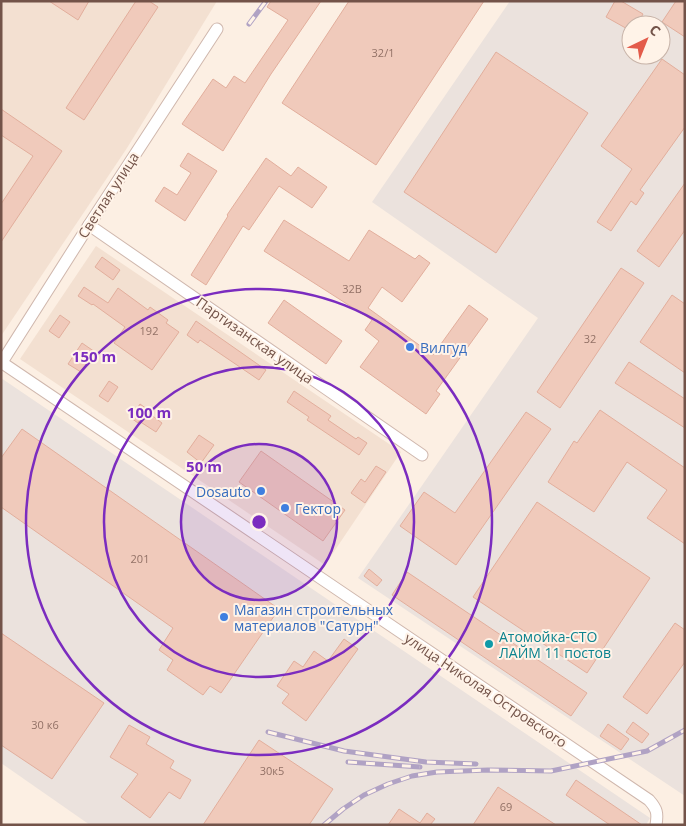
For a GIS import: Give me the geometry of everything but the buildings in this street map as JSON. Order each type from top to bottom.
[{"type":"street","name":"Светлая улица","points":[[2,362],[88,225],[217,29]]},
{"type":"street","name":"Партизанская улица","points":[[88,225],[422,455]]},
{"type":"street","name":"улица Николая Островского","points":[[2,362],[649,800],[656,808],[658,815],[656,825]]},
{"type":"shaded area","points":[[1,1],[217,1],[127,148],[1,336]]},
{"type":"shaded area","points":[[510,1],[685,1],[685,796],[358,578],[538,318],[372,202]]},
{"type":"shaded area","points":[[96,246],[401,452],[325,565],[20,359]]},
{"type":"shaded area","points":[[1,378],[650,818],[646,825],[90,825],[1,763]]},
{"type":"railway","points":[[249,24],[266,1]]},
{"type":"railway","points":[[324,825],[364,795],[412,776],[437,772],[488,770],[551,771],[647,751],[685,730]]},
{"type":"railway","points":[[268,732],[344,751],[426,762],[476,764]]},
{"type":"railway","points":[[348,762],[420,767]]},
{"type":"place","name":"Вилгуд","points":[[410,347]]},
{"type":"place","name":"Dosauto","points":[[261,491]]},
{"type":"place","name":"Гектор","points":[[285,508]]},
{"type":"place","name":"Магазин строительных материалов \"Сатурн\"","points":[[224,617]]},
{"type":"place","name":"Атомойка-СТО ЛАЙМ 11 постов","points":[[489,644]]}]
